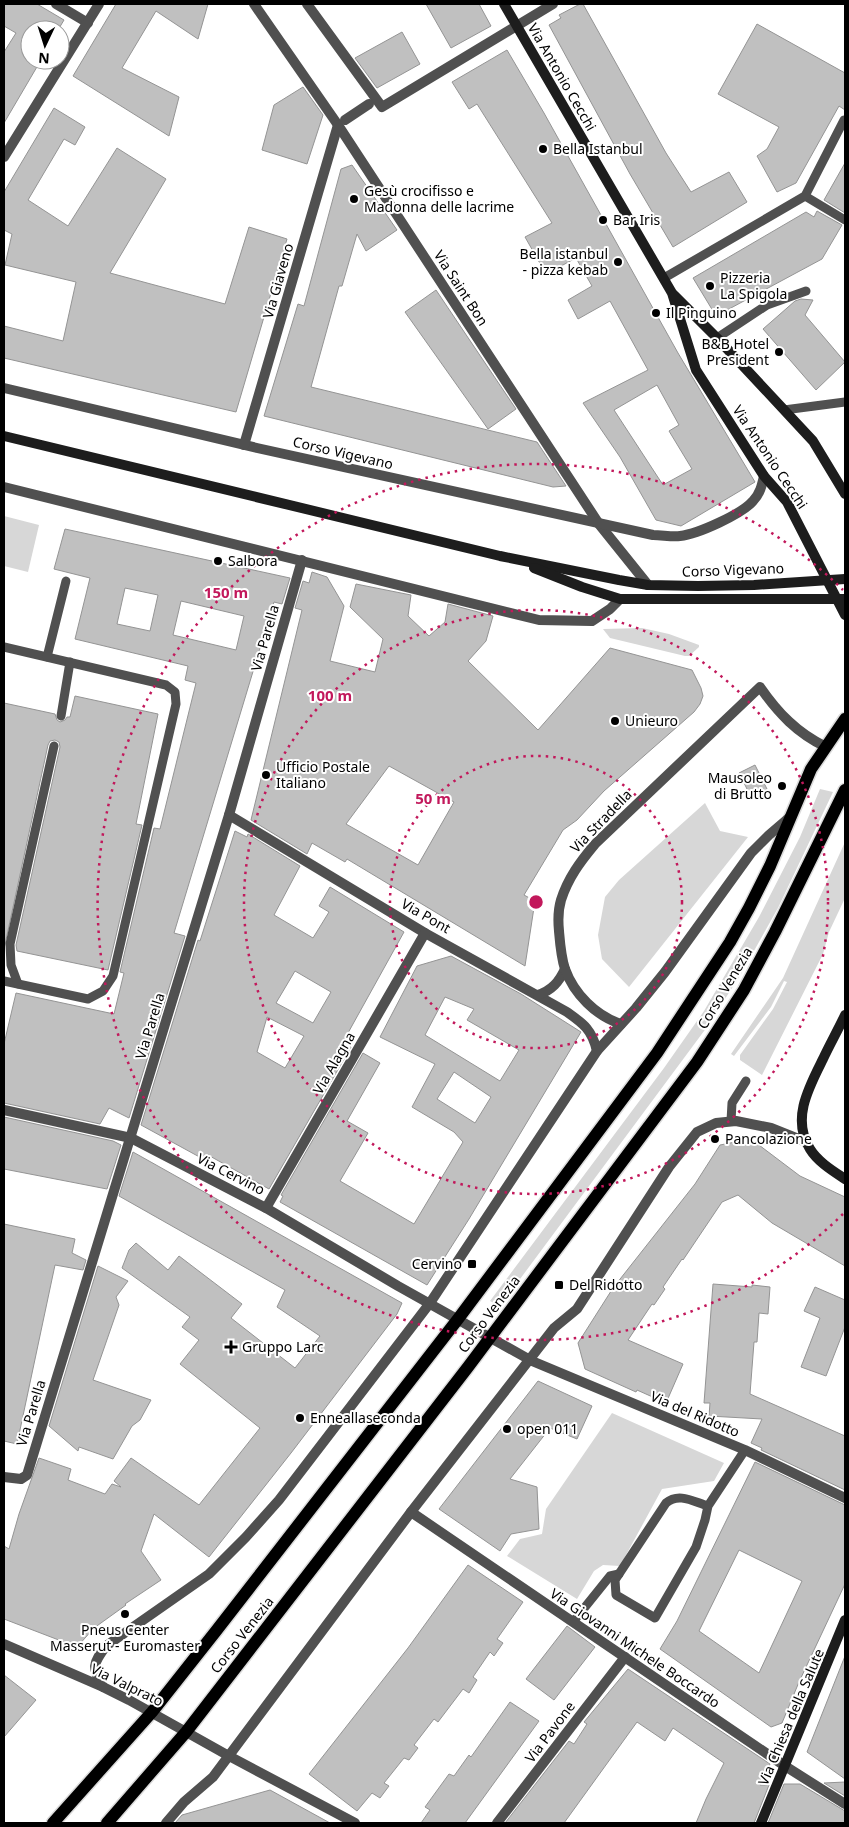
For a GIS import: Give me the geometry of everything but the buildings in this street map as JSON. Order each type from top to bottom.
[{"type":"main road","name":"Corso Venezia","points":[[53,1823],[152,1712],[458,1319],[657,1053],[691,1003],[750,908],[793,814],[811,769],[845,719]]},
{"type":"main road","name":"Corso Venezia","points":[[107,1823],[186,1732],[490,1337],[697,1062],[739,998],[775,932],[845,790]]},
{"type":"street","points":[[56,4],[88,23]]},
{"type":"street","points":[[4,158],[99,4]]},
{"type":"street","name":"Via Saint Bon","points":[[254,4],[341,122],[599,524],[648,585]]},
{"type":"street","points":[[307,4],[382,107],[553,4]]},
{"type":"street","name":"Via Antonio Cecchi","points":[[504,4],[672,293],[696,370],[764,476],[787,502],[826,580]]},
{"type":"street","points":[[341,122],[369,104]]},
{"type":"street","name":"Via Giaveno","points":[[244,445],[341,122]]},
{"type":"street","name":"Via Antonio Cecchi","points":[[672,293],[814,441],[842,480],[845,494]]},
{"type":"street","name":"Corso Vigevano","points":[[4,388],[244,445],[653,535],[679,536],[695,533],[746,508],[755,500],[764,476]]},
{"type":"street","name":"Corso Vigevano","points":[[4,436],[505,557],[587,575],[648,585],[754,585],[845,579]]},
{"type":"street","points":[[4,487],[539,620],[592,621],[610,609],[620,599]]},
{"type":"street","name":"Corso Vigevano","points":[[505,557],[582,587],[620,599],[841,599]]},
{"type":"street","name":"Via Parella","points":[[4,1477],[22,1479],[27,1474],[229,815],[302,560]]},
{"type":"street","points":[[826,580],[841,599],[845,615]]},
{"type":"street","name":"Via Stradella","points":[[621,1024],[607,1019],[594,1010],[574,986],[565,969],[559,937],[558,919],[560,902],[576,867],[595,844],[760,687],[774,708],[793,726],[826,747]]},
{"type":"street","name":"Corso Venezia","points":[[103,1687],[95,1671],[96,1659],[106,1646],[209,1574],[279,1500],[430,1303],[597,1051],[665,972],[751,853],[793,814]]},
{"type":"street","name":"Via Pont","points":[[229,815],[425,932],[567,1012],[589,1029],[597,1051]]},
{"type":"street","name":"Via Alagna","points":[[266,1208],[425,932]]},
{"type":"street","points":[[538,996],[552,988],[558,982],[565,969]]},
{"type":"street","points":[[845,1015],[807,1091],[801,1115],[802,1129],[806,1142],[818,1159],[845,1179]]},
{"type":"street","name":"Via Cervino","points":[[4,1110],[131,1138],[266,1208],[490,1337]]},
{"type":"street","points":[[166,1823],[184,1802],[213,1777],[411,1512],[554,1328],[577,1310],[669,1167],[697,1132],[716,1122],[733,1121],[771,1128],[806,1142]]},
{"type":"street","name":"Via del Ridotto","points":[[490,1337],[531,1360],[745,1450],[845,1498]]},
{"type":"street","name":"Via Giovanni Michele Boccardo","points":[[411,1512],[785,1766],[845,1804]]},
{"type":"street","name":"Via Chiesa della Salute","points":[[761,1823],[845,1620]]},
{"type":"street","name":"Via Valprato","points":[[6,1648],[103,1687],[355,1823]]},
{"type":"street","name":"Via Pavone","points":[[497,1823],[625,1657]]},
{"type":"lane","points":[[664,278],[806,196],[845,121]]},
{"type":"lane","points":[[806,196],[845,220]]},
{"type":"lane","points":[[717,338],[767,305],[806,291]]},
{"type":"lane","points":[[784,410],[845,402]]},
{"type":"lane","points":[[47,657],[66,582]]},
{"type":"lane","points":[[4,647],[166,685],[176,692],[176,704],[113,976],[103,991],[88,999],[4,982]]},
{"type":"lane","points":[[61,716],[70,662]]},
{"type":"lane","points":[[18,984],[11,965],[10,944],[54,746]]},
{"type":"lane","points":[[733,1121],[732,1104],[746,1081]]},
{"type":"lane","points":[[708,1506],[679,1497],[670,1499],[615,1580],[616,1595],[655,1618],[696,1547],[708,1506],[745,1450]]},
{"type":"lane","points":[[573,1622],[610,1576],[619,1574]]},
{"type":"shaded area","points":[[4,516],[39,525],[28,572],[4,566]]},
{"type":"shaded area","points":[[642,628],[669,634],[699,645],[699,647],[689,656],[685,656],[610,638],[603,629]]},
{"type":"shaded area","points":[[820,789],[833,792],[778,908],[741,974],[707,1027],[500,1306],[490,1301],[664,1068],[704,1011],[759,917],[800,837]]},
{"type":"shaded area","points":[[705,803],[720,831],[748,837],[629,987],[602,959],[598,935],[605,897],[619,880]]},
{"type":"shaded area","points":[[845,842],[845,898],[829,932],[823,954],[762,1075],[740,1060],[740,1055],[773,1009],[787,982],[784,981],[771,1007],[734,1056],[731,1054],[783,978]]},
{"type":"shaded area","points":[[612,1413],[724,1463],[714,1481],[662,1489],[620,1566],[603,1565],[594,1571],[577,1599],[507,1556],[520,1539],[542,1534],[546,1509]]},
{"type":"place","name":"Bella Istanbul","points":[[543,149]]},
{"type":"place","name":"Gesù crocifisso e Madonna delle lacrime","points":[[354,199]]},
{"type":"place","name":"Bar Iris","points":[[603,220]]},
{"type":"place","name":"Bella istanbul - pizza kebab","points":[[618,262]]},
{"type":"place","name":"Pizzeria La Spigola","points":[[710,286]]},
{"type":"place","name":"Il Pinguino","points":[[656,313]]},
{"type":"place","name":"B&B Hotel President","points":[[779,352]]},
{"type":"place","name":"Salbora","points":[[218,561]]},
{"type":"place","name":"Unieuro","points":[[615,721]]},
{"type":"place","name":"Ufficio Postale Italiano","points":[[266,775]]},
{"type":"place","name":"Mausoleo di Brutto","points":[[782,786]]},
{"type":"place","name":"Pancolazione","points":[[715,1139]]},
{"type":"place","name":"Cervino","points":[[472,1264]]},
{"type":"place","name":"Del Ridotto","points":[[559,1285]]},
{"type":"place","name":"Gruppo Larc","points":[[231,1347]]},
{"type":"place","name":"Enneallaseconda","points":[[300,1418]]},
{"type":"place","name":"open 011","points":[[507,1429]]},
{"type":"place","name":"Pneus Center Masserut - Euromaster","points":[[125,1614]]}]
